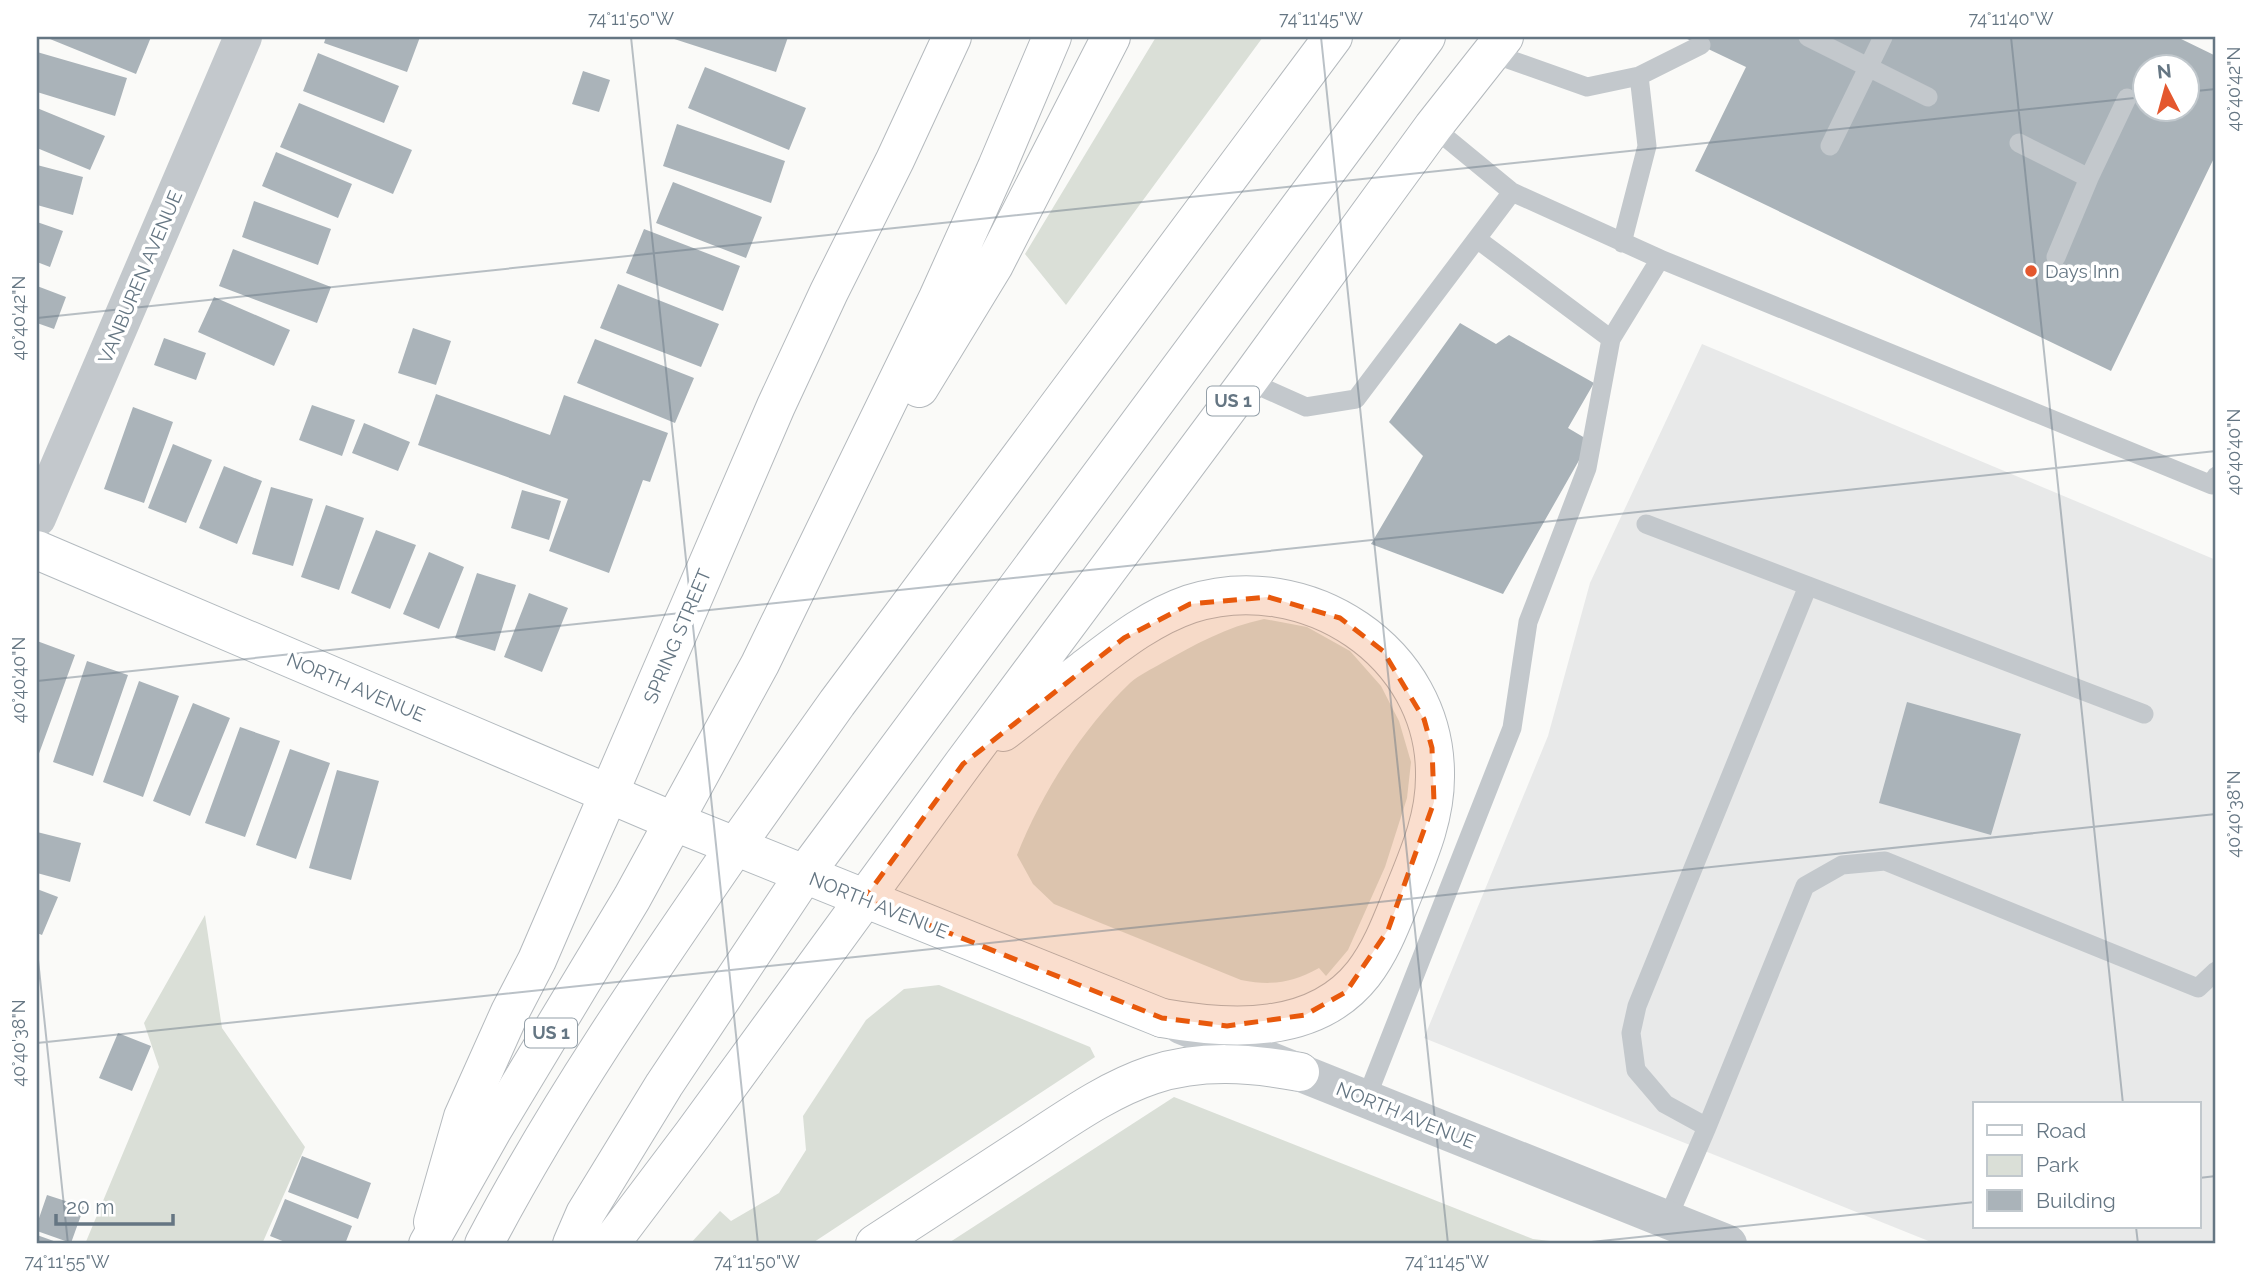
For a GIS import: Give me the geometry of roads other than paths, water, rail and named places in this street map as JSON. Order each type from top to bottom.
[{"type":"main road","name":"SPRING STREET","points":[[427,1244],[463,1117],[510,1012],[537,960],[803,345],[895,160],[952,37]]},
{"type":"main road","name":"US 1","points":[[427,1244],[675,822],[760,664],[939,298],[1052,37]]},
{"type":"main road","points":[[813,557],[994,265],[1111,37]]},
{"type":"main road","points":[[484,1244],[536,1152],[613,1026],[735,847],[837,703],[1332,37]]},
{"type":"main road","points":[[572,1244],[585,1214],[664,1085],[804,875],[1426,37]]},
{"type":"main road","name":"US 1","points":[[610,1244],[694,1134],[962,764],[1248,381],[1433,127],[1498,45]]},
{"type":"main road","name":"NORTH AVENUE","points":[[37,550],[735,847],[1162,1018]]},
{"type":"main road","points":[[962,764],[1124,638],[1169,612],[1218,597],[1268,597],[1318,608],[1364,633],[1383,650],[1400,671],[1414,693],[1432,748],[1434,802],[1420,851],[1388,930],[1362,975],[1346,992],[1305,1015],[1282,1022],[1227,1026],[1162,1018]]},
{"type":"main road","points":[[875,1244],[1079,1111],[1130,1084],[1165,1072],[1210,1064],[1245,1064],[1300,1072]]},
{"type":"street","name":"VANBUREN AVENUE","points":[[37,518],[243,37]]},
{"type":"street","name":"NORTH AVENUE","points":[[1162,1018],[1728,1244]]},
{"type":"lane","points":[[1808,37],[1928,97]]},
{"type":"lane","points":[[1830,146],[1883,37]]},
{"type":"lane","points":[[1498,45],[1587,87],[1639,76],[1701,45]]},
{"type":"lane","points":[[1622,243],[1647,146],[1639,76]]},
{"type":"lane","points":[[2056,257],[2127,98]]},
{"type":"lane","points":[[1433,127],[1511,192],[1622,243],[2213,485],[2216,476]]},
{"type":"lane","points":[[2019,143],[2089,178]]},
{"type":"lane","points":[[1248,381],[1306,407],[1356,400],[1511,192]]},
{"type":"lane","points":[[1477,239],[1611,339]]},
{"type":"lane","points":[[1366,1099],[1512,728],[1528,622],[1587,468],[1611,339],[1660,259]]},
{"type":"lane","points":[[1646,524],[2144,714]]},
{"type":"lane","points":[[1707,1127],[1665,1104],[1636,1070],[1631,1033],[1637,1006],[1808,586]]},
{"type":"lane","points":[[1667,1220],[1805,886],[1842,865],[1885,861],[2198,988],[2216,971]]},
{"type":"place","name":"Days Inn","points":[[2031,271]]}]
